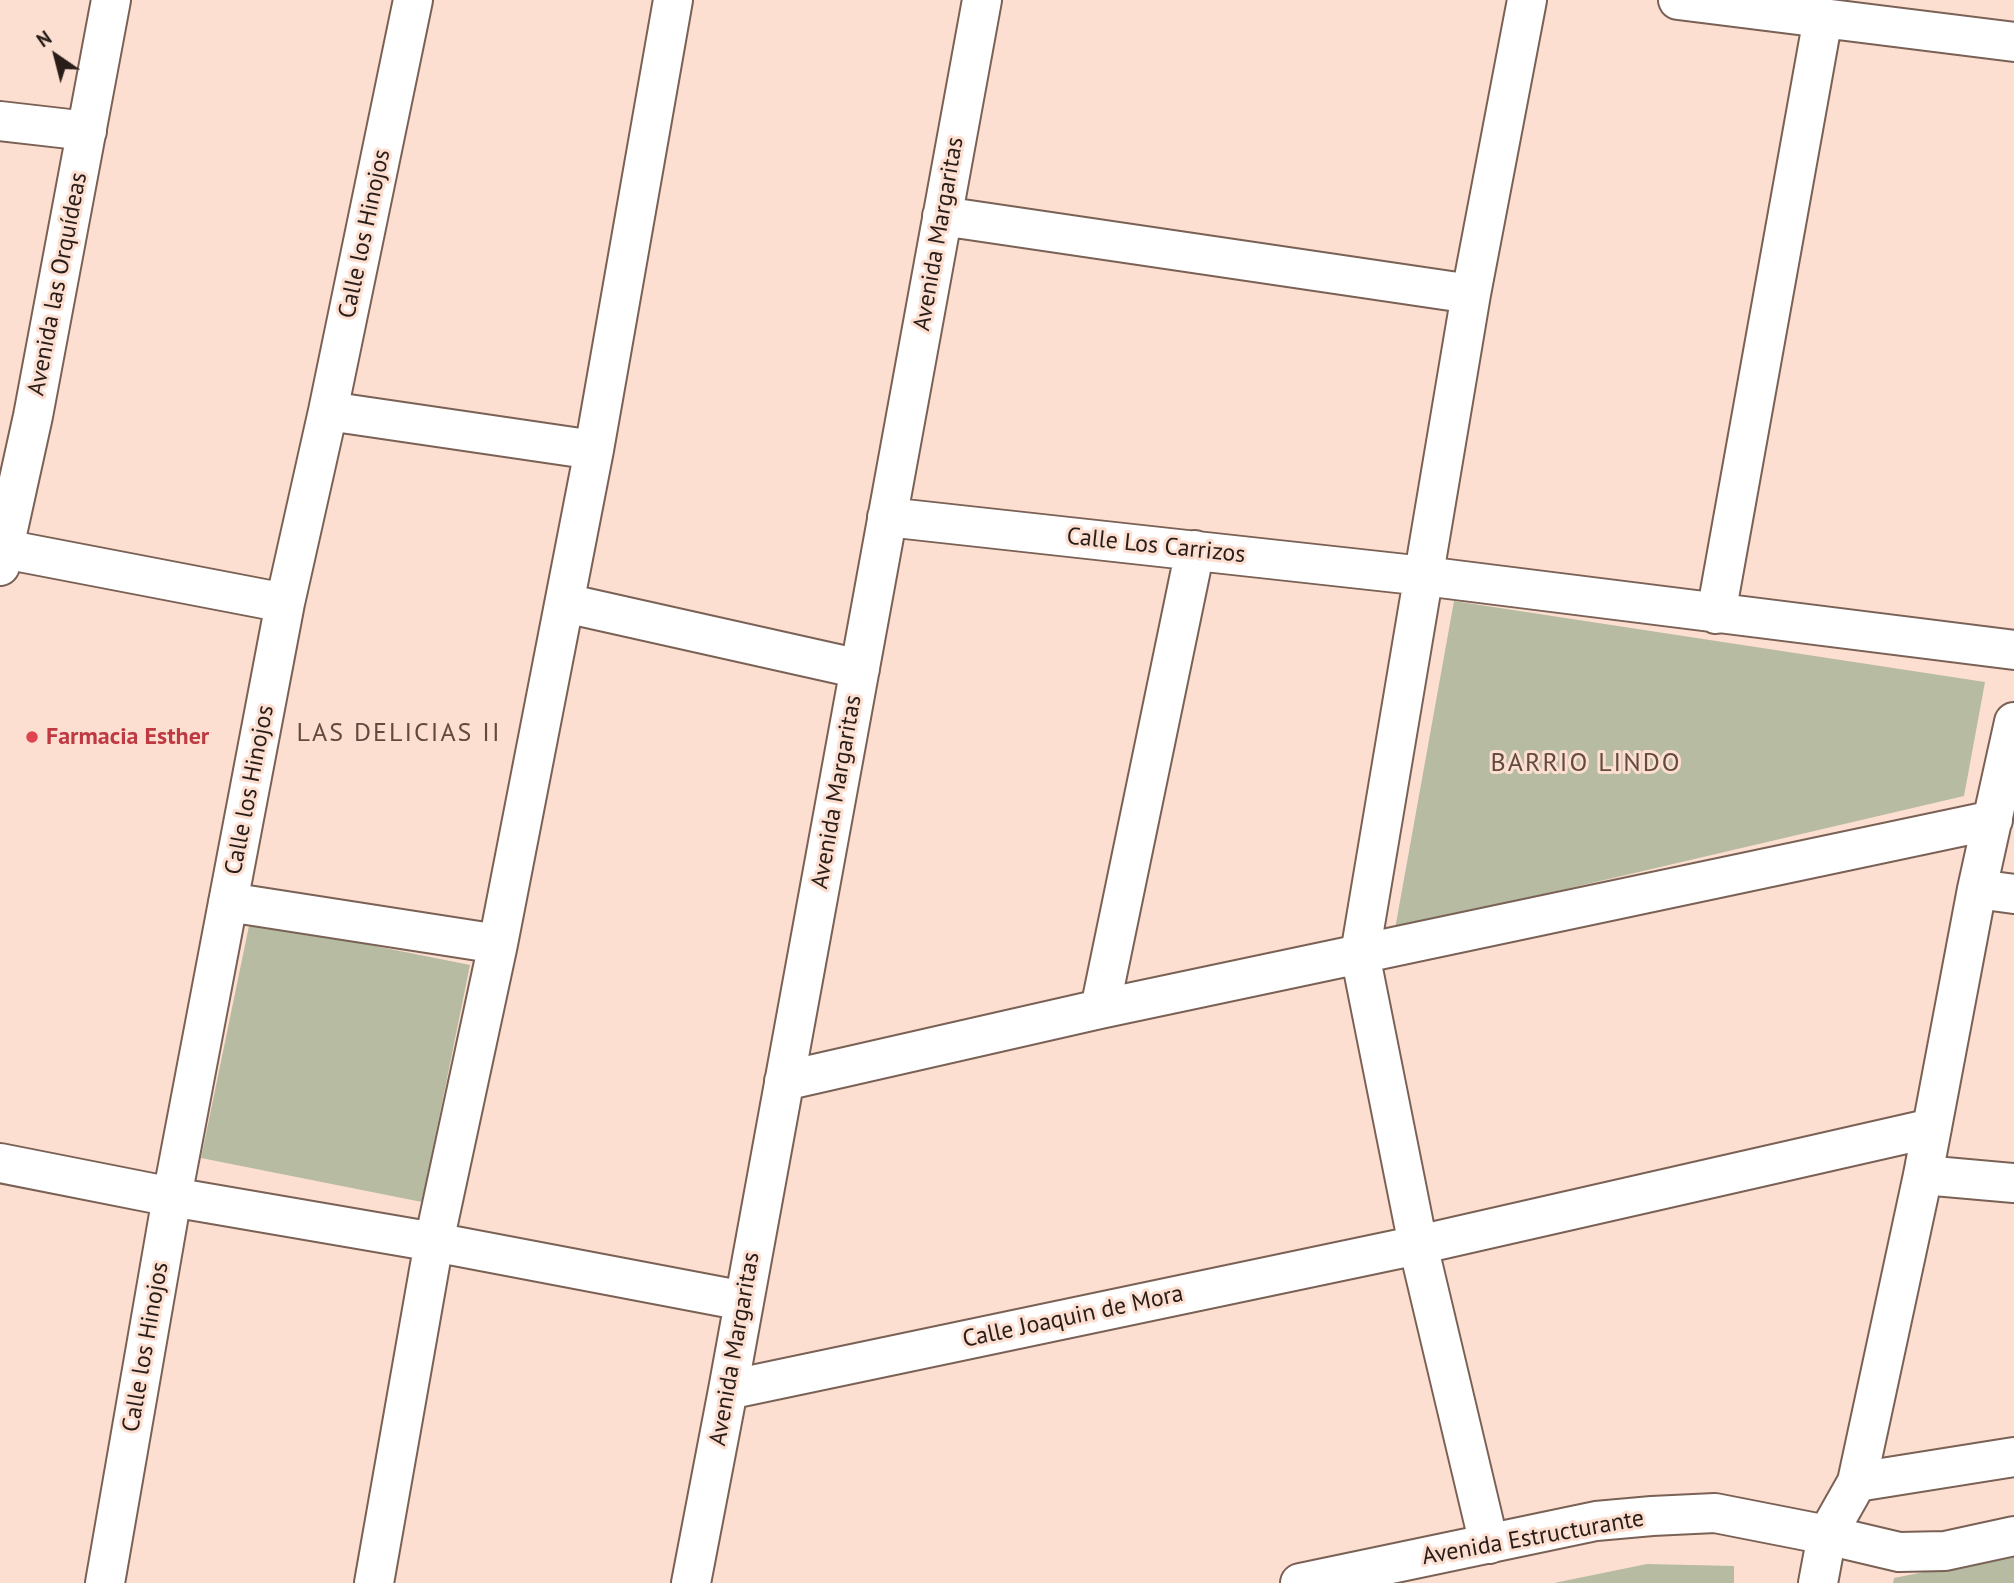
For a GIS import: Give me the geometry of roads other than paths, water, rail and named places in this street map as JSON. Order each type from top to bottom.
[{"type":"street","name":"Avenida las Orquídeas","points":[[2,557],[16,414],[87,131],[111,0]]},
{"type":"street","name":"Calle los Hinojos","points":[[105,1583],[172,1197],[285,603],[328,411],[413,0]]},
{"type":"street","points":[[374,1583],[434,1242],[498,944],[594,450],[673,0]]},
{"type":"street","name":"Avenida Margaritas","points":[[691,1583],[982,0]]},
{"type":"street","points":[[1489,1544],[1418,1245],[1360,954],[1471,294],[1527,0]]},
{"type":"street","points":[[1678,0],[1753,5],[1823,18],[2014,42]]},
{"type":"street","points":[[1717,614],[1823,18]]},
{"type":"street","points":[[0,121],[87,131]]},
{"type":"street","points":[[942,216],[1471,294]]},
{"type":"street","points":[[328,411],[594,450]]},
{"type":"street","name":"Calle Los Carrizos","points":[[887,517],[1424,576],[2014,650]]},
{"type":"street","points":[[1100,1009],[1195,550]]},
{"type":"street","points":[[2,557],[285,603]]},
{"type":"street","points":[[565,603],[860,669]]},
{"type":"street","points":[[1818,1583],[1827,1535],[1857,1482],[1932,1128],[1996,891],[1993,820],[2014,722]]},
{"type":"street","points":[[784,1081],[1100,1009],[1993,820]]},
{"type":"street","points":[[229,902],[498,944]]},
{"type":"street","name":"Calle Joaquin de Mora","points":[[728,1390],[1418,1245],[1932,1128]]},
{"type":"street","points":[[0,1163],[744,1301]]},
{"type":"street","points":[[1923,1175],[2014,1184]]},
{"type":"street","points":[[1857,1482],[2014,1457]]},
{"type":"street","name":"Avenida Estructurante","points":[[1300,1583],[1596,1521],[1715,1513],[1899,1552],[1945,1551],[2014,1536]]},
{"type":"place","name":"Farmacia Esther","points":[[32,737]]},
{"type":"district","name":"LAS DELICIAS II","points":[[399,734]]},
{"type":"district","name":"BARRIO LINDO","points":[[1586,764]]}]
